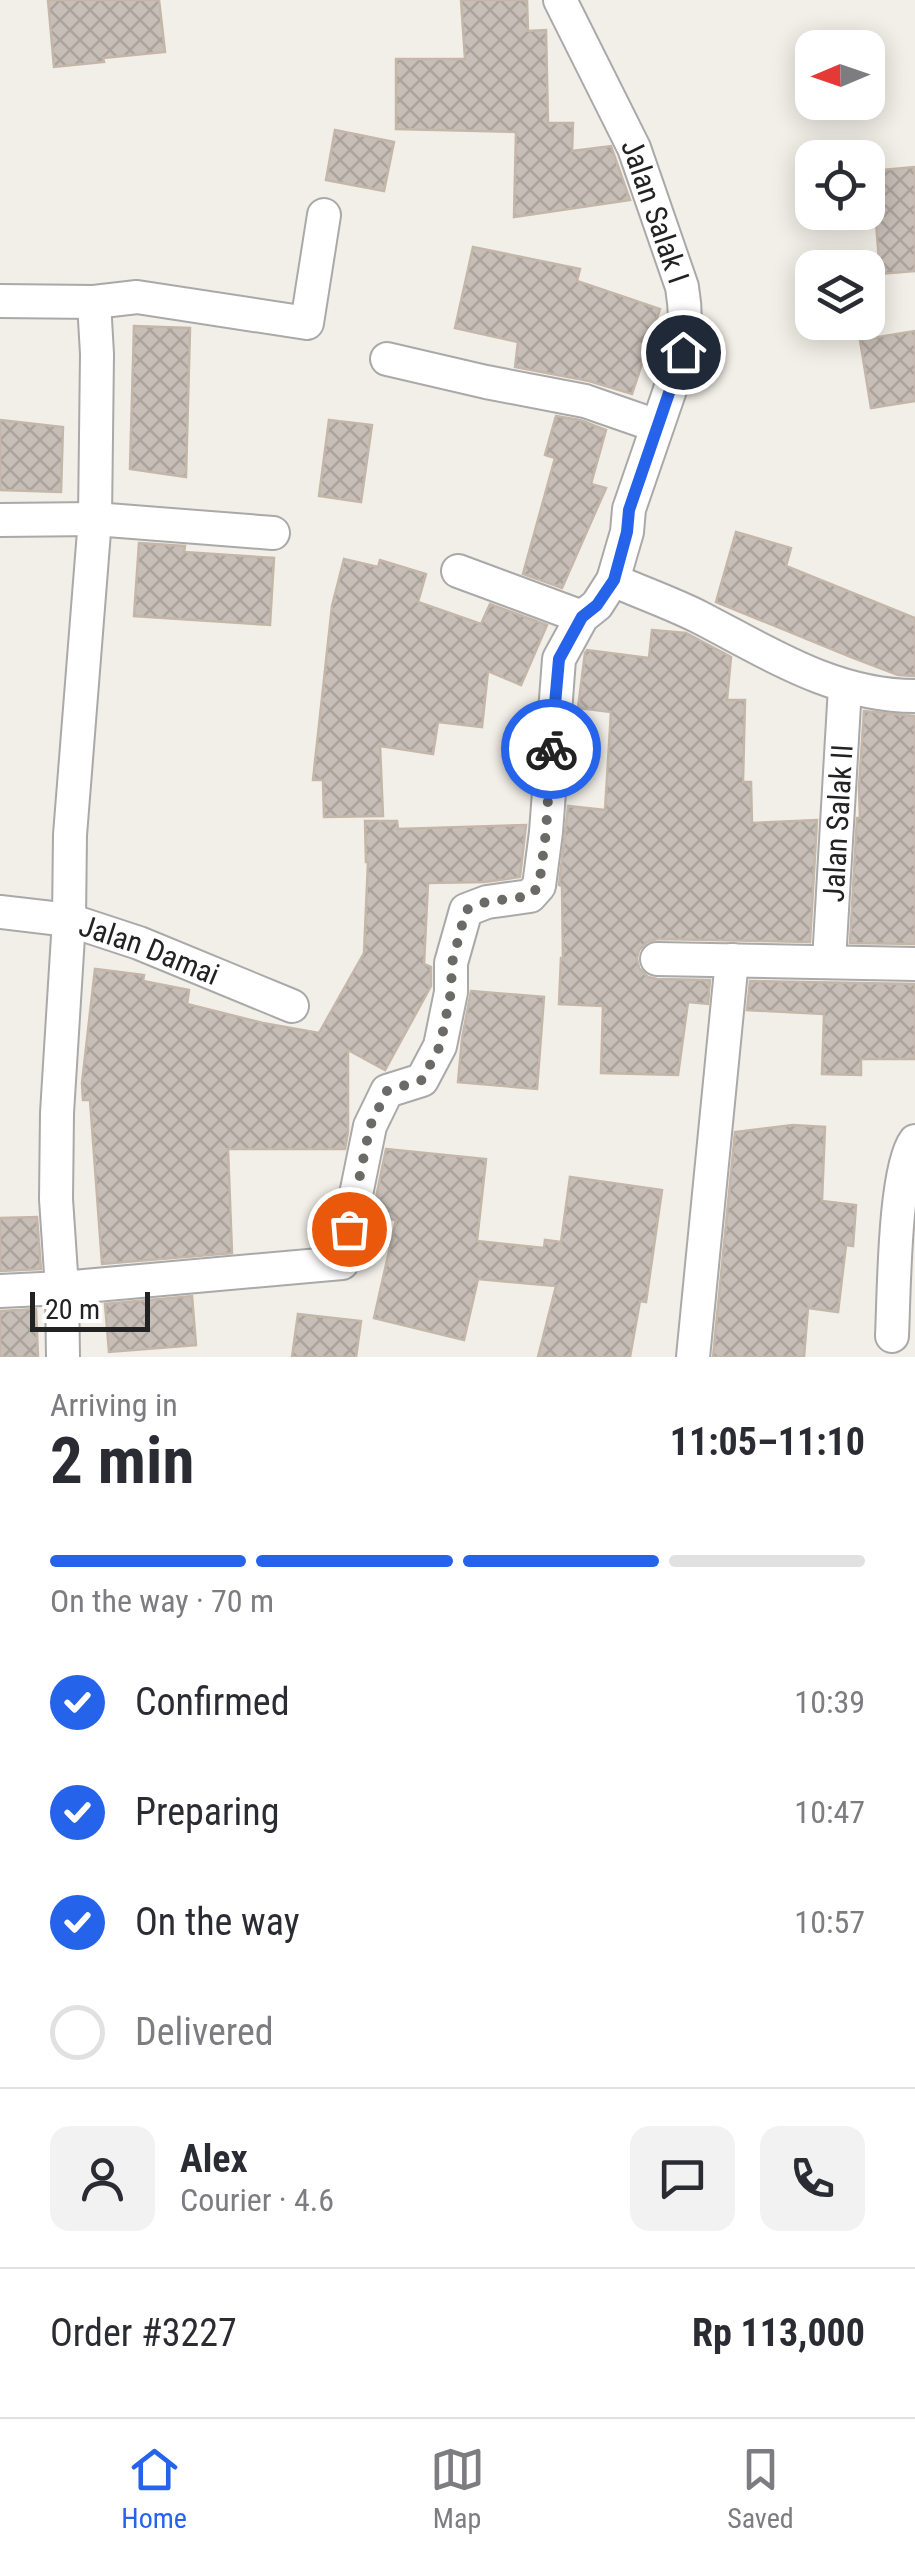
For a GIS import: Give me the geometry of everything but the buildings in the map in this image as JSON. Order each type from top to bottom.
[{"type":"street","name":"Jalan Salak I","points":[[560,0],[634,148],[682,287],[686,329],[683,352],[629,510],[614,580]]},
{"type":"street","points":[[0,301],[94,302],[137,297],[307,323],[324,215]]},
{"type":"street","points":[[63,1357],[56,1198],[57,1114],[70,834],[94,520],[94,302]]},
{"type":"street","points":[[386,359],[585,401],[656,426]]},
{"type":"street","points":[[0,520],[94,520],[273,533]]},
{"type":"street","points":[[458,570],[582,617]]},
{"type":"street","points":[[0,1291],[342,1263],[370,1126],[387,1091],[422,1080],[440,1046],[451,992],[452,963],[466,910],[486,902],[530,896],[539,886],[559,659],[582,617],[597,605],[614,580],[678,607],[798,670],[845,687],[915,696]]},
{"type":"street","name":"Jalan Salak II","points":[[830,961],[845,687]]},
{"type":"street","name":"Jalan Damai","points":[[0,912],[69,920],[157,950],[292,1006]]},
{"type":"street","points":[[656,959],[915,964]]},
{"type":"street","points":[[693,1357],[732,960]]},
{"type":"street","points":[[892,1336],[900,1192],[906,1159],[915,1141]]},
{"type":"way so far","points":[[349,1229],[370,1126],[387,1091],[422,1080],[440,1046],[451,992],[452,963],[466,910],[486,902],[530,896],[539,886],[551,749]]},
{"type":"route","points":[[551,749],[559,659],[582,617],[597,605],[614,580],[629,510],[683,352]]}]
